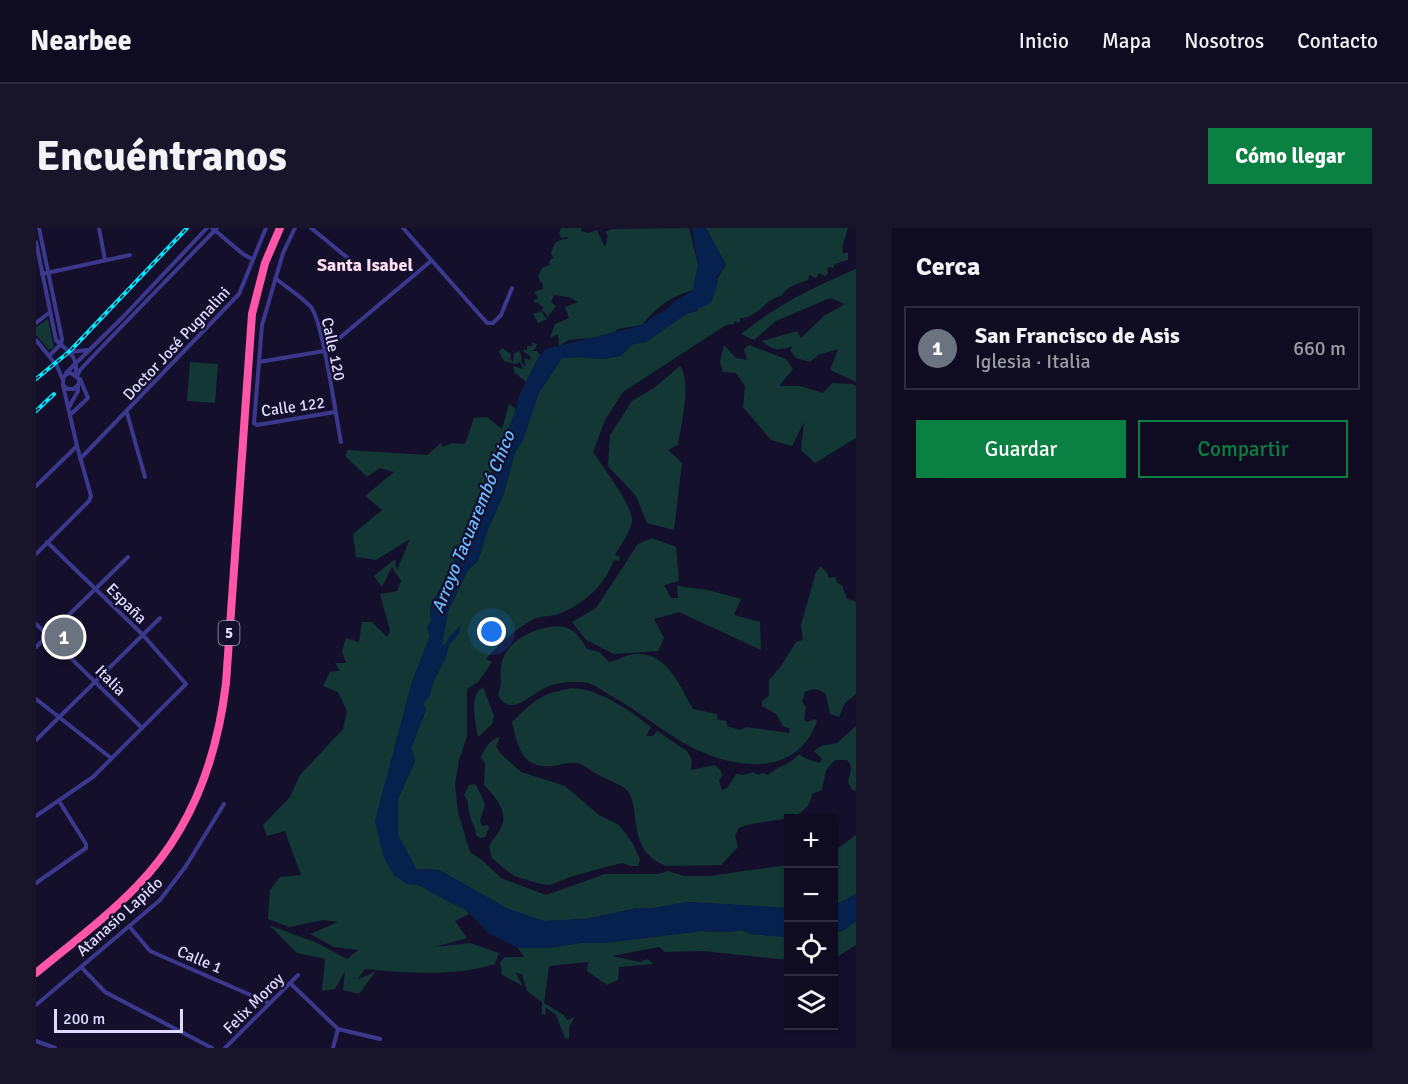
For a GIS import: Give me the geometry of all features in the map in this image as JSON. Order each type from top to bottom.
[{"type":"highway","name":"5","points":[[36,973],[122,901],[153,868],[189,813],[211,762],[220,727],[226,684],[252,314],[265,263],[280,228]]},
{"type":"street","points":[[39,228],[62,339],[60,345],[49,356]]},
{"type":"street","points":[[99,228],[105,260]]},
{"type":"street","points":[[63,377],[67,370],[76,364],[122,318],[207,228]]},
{"type":"street","name":"Doctor José Pugnalini","points":[[80,459],[239,294],[266,228]]},
{"type":"street","points":[[295,228],[274,278],[262,325],[259,362],[324,351],[432,261]]},
{"type":"street","points":[[311,228],[349,259]]},
{"type":"street","points":[[403,228],[487,323],[493,323],[501,315],[512,288]]},
{"type":"street","points":[[77,376],[96,353],[215,229],[252,259]]},
{"type":"street","points":[[36,242],[56,340],[71,352],[91,349]]},
{"type":"street","points":[[42,274],[130,255]]},
{"type":"street","points":[[170,268],[175,273]]},
{"type":"street","name":"Calle 120","points":[[274,278],[311,307],[314,313],[324,351],[341,442]]},
{"type":"street","points":[[36,323],[55,309]]},
{"type":"street","points":[[122,318],[127,323]]},
{"type":"street","points":[[36,340],[63,377],[63,386],[80,459],[91,490],[89,501],[36,554]]},
{"type":"street","points":[[68,407],[78,391],[76,364],[71,352]]},
{"type":"street","name":"Calle 122","points":[[259,362],[254,423],[257,425],[335,412]]},
{"type":"street","points":[[63,377],[68,373],[77,376],[82,381],[88,398],[70,415]]},
{"type":"street","points":[[63,386],[70,390],[78,387]]},
{"type":"street","points":[[127,412],[145,477]]},
{"type":"street","points":[[36,486],[77,446]]},
{"type":"street","name":"España","points":[[48,542],[143,635],[186,684],[142,729]]},
{"type":"street","points":[[36,647],[128,557]]},
{"type":"street","points":[[36,740],[160,618]]},
{"type":"street","name":"Italia","points":[[36,624],[142,729]]},
{"type":"street","points":[[36,699],[111,758]]},
{"type":"street","points":[[36,816],[93,777],[142,729]]},
{"type":"street","points":[[36,883],[86,848],[86,844],[59,801]]},
{"type":"street","name":"Atanasio Lapido","points":[[36,1005],[160,900],[174,883],[224,804]]},
{"type":"street","name":"Calle 1","points":[[129,926],[150,951],[269,1003]]},
{"type":"street","points":[[81,967],[102,990],[212,1048]]},
{"type":"street","name":"Felix Moroy","points":[[225,1048],[298,975]]},
{"type":"street","points":[[290,983],[338,1029],[380,1040]]},
{"type":"street","points":[[333,1048],[338,1029]]},
{"type":"street","points":[[36,1041],[56,1048]]},
{"type":"green space","points":[[561,228],[581,228],[581,231],[588,233],[597,230],[605,247],[608,236],[605,232],[612,229],[689,228],[698,265],[693,290],[664,303],[642,325],[618,329],[612,334],[569,340],[559,346],[558,334],[550,338],[555,324],[569,318],[565,307],[578,302],[569,297],[554,295],[551,302],[556,306],[545,320],[538,323],[533,314],[542,311],[545,318],[547,315],[542,310],[544,308],[537,302],[535,303],[534,298],[537,300],[538,298],[534,292],[543,289],[538,277],[542,268],[549,265],[550,260],[554,258],[551,254],[554,245],[569,237],[561,238],[559,233]]},
{"type":"green space","points":[[706,228],[848,228],[842,248],[843,253],[848,253],[848,260],[835,264],[833,268],[829,267],[825,276],[819,273],[816,278],[809,275],[808,280],[789,288],[781,296],[751,315],[740,318],[740,322],[737,323],[736,320],[734,324],[726,325],[623,392],[605,420],[593,452],[623,497],[631,515],[630,530],[615,555],[620,557],[619,561],[614,560],[599,586],[577,605],[559,614],[532,620],[507,638],[486,659],[492,662],[478,682],[467,689],[467,736],[459,760],[455,785],[458,812],[470,852],[501,878],[546,895],[605,874],[658,874],[668,871],[684,876],[709,876],[784,866],[784,908],[687,902],[654,908],[638,908],[586,919],[544,921],[508,909],[439,870],[416,869],[398,835],[398,799],[415,761],[411,748],[426,710],[423,703],[429,697],[449,645],[459,633],[459,627],[445,645],[441,646],[447,612],[468,570],[478,561],[488,529],[503,496],[515,452],[523,440],[539,392],[562,358],[602,359],[620,356],[633,344],[646,342],[686,314],[697,311],[726,265]]},
{"type":"green space","points":[[856,269],[856,382],[830,370],[838,349],[818,355],[810,362],[796,358],[790,351],[792,346],[776,349],[762,341],[797,331],[801,338],[824,316],[845,304],[830,298],[776,321],[754,340],[741,334],[796,297]]},
{"type":"green space","points":[[48,319],[54,347],[49,350],[36,335],[36,327]]},
{"type":"green space","points":[[532,342],[537,344],[531,351],[537,351],[540,355],[526,382],[514,372],[513,366],[523,369],[520,362],[515,364],[504,361],[499,352],[502,348],[511,354],[510,358],[513,362],[514,353],[520,351],[525,367],[525,358],[530,360],[531,357],[522,350],[527,350],[527,346],[532,346]]},
{"type":"green space","points":[[724,345],[736,358],[747,360],[744,349],[749,345],[786,359],[793,369],[779,386],[800,386],[823,393],[832,383],[856,386],[856,438],[815,463],[801,450],[804,422],[792,446],[771,440],[743,407],[745,386],[736,373],[723,372],[720,362]]},
{"type":"green space","points":[[190,362],[218,364],[215,403],[187,401]]},
{"type":"green space","points":[[680,366],[685,383],[683,415],[678,445],[668,450],[682,463],[674,530],[647,523],[636,496],[608,466],[610,435],[632,401],[654,388]]},
{"type":"green space","points":[[509,404],[516,409],[472,527],[430,608],[431,621],[428,627],[430,636],[412,682],[375,822],[407,884],[432,885],[447,901],[465,909],[469,914],[455,921],[467,938],[435,947],[470,943],[499,953],[495,964],[463,971],[414,973],[365,969],[357,980],[376,971],[359,994],[343,990],[345,971],[335,989],[322,991],[325,959],[297,953],[269,925],[315,942],[347,959],[358,950],[334,947],[310,934],[338,922],[323,920],[289,927],[268,919],[270,890],[280,877],[301,875],[285,831],[267,836],[263,825],[290,797],[300,775],[343,729],[347,711],[338,692],[323,686],[330,672],[340,671],[335,663],[346,663],[342,651],[346,638],[359,642],[362,622],[372,622],[387,637],[390,630],[380,594],[397,591],[401,581],[392,567],[382,587],[374,576],[395,559],[397,570],[410,539],[376,560],[356,557],[353,534],[382,510],[365,496],[394,472],[380,468],[367,477],[345,456],[348,450],[427,455],[441,443],[443,447],[452,443],[465,444],[474,418],[487,417],[502,429]]},
{"type":"green space","points":[[652,538],[676,547],[679,581],[664,585],[671,598],[678,598],[677,586],[708,590],[741,599],[734,615],[760,622],[761,650],[679,612],[654,619],[664,638],[658,651],[614,654],[586,640],[572,622],[596,608],[638,544]]},
{"type":"green space","points":[[821,566],[828,577],[835,576],[837,583],[842,585],[847,599],[855,601],[856,604],[856,694],[845,703],[839,717],[830,714],[826,694],[816,689],[805,692],[802,702],[806,707],[804,720],[807,722],[815,719],[817,721],[806,741],[792,754],[775,762],[755,764],[735,762],[695,749],[588,683],[567,682],[551,685],[515,705],[503,702],[498,695],[501,684],[501,665],[510,647],[524,636],[541,629],[567,628],[574,631],[587,649],[599,652],[609,662],[636,654],[656,659],[671,672],[693,709],[717,714],[718,720],[726,721],[727,726],[740,730],[746,727],[789,733],[790,729],[783,726],[776,714],[762,706],[762,701],[769,696],[769,680],[796,642],[803,640],[801,625],[816,572]]},
{"type":"green space","points":[[483,687],[494,716],[492,724],[478,737],[474,703],[478,691]]},
{"type":"green space","points":[[573,688],[583,689],[614,702],[651,727],[646,736],[653,736],[657,731],[687,751],[692,760],[691,770],[715,765],[721,771],[722,776],[719,781],[722,790],[727,788],[736,774],[743,775],[753,772],[758,775],[763,773],[768,775],[792,761],[799,754],[806,759],[820,763],[822,759],[814,751],[821,746],[837,743],[856,726],[856,791],[852,790],[848,782],[851,770],[847,760],[835,760],[826,770],[822,790],[812,794],[809,804],[802,811],[797,814],[784,814],[783,819],[739,828],[735,836],[738,847],[721,865],[667,866],[653,859],[644,849],[636,826],[633,803],[623,787],[581,764],[542,766],[534,764],[523,754],[512,722],[539,699]]},
{"type":"green space","points":[[500,737],[496,746],[500,753],[521,772],[565,786],[599,815],[619,825],[632,842],[640,859],[638,866],[623,863],[609,866],[550,885],[514,876],[492,858],[489,847],[501,828],[503,817],[498,801],[484,785],[485,764],[481,757],[490,742]]},
{"type":"green space","points":[[469,785],[476,785],[485,804],[480,821],[482,826],[488,825],[489,828],[485,837],[480,838],[476,835],[464,795]]},
{"type":"green space","points":[[856,835],[856,894],[838,904],[838,868],[838,848]]},
{"type":"green space","points":[[856,921],[856,945],[838,956],[838,932]]},
{"type":"green space","points":[[741,930],[751,934],[784,937],[784,960],[703,951],[665,952],[659,947],[612,956],[640,962],[648,959],[653,964],[619,967],[618,980],[607,985],[587,971],[588,962],[549,966],[544,1003],[564,1015],[567,1020],[575,1017],[569,1027],[569,1039],[565,1038],[556,1015],[545,1007],[546,1015],[542,1014],[542,1002],[527,991],[522,974],[516,973],[523,986],[502,975],[500,962],[505,957],[524,957],[518,948],[549,948],[580,943],[603,943],[701,931]]},
{"type":"water","points":[[692,228],[706,228],[726,265],[716,278],[718,282],[711,303],[686,314],[646,342],[633,344],[620,356],[602,359],[562,358],[539,393],[523,440],[515,452],[503,496],[488,529],[478,561],[468,570],[448,612],[442,646],[461,625],[459,633],[449,645],[429,697],[423,703],[426,710],[411,748],[415,761],[398,799],[398,835],[416,869],[439,870],[508,909],[544,921],[586,919],[638,908],[654,908],[687,902],[784,908],[784,937],[751,934],[741,930],[701,931],[603,943],[580,943],[549,948],[518,948],[488,933],[465,909],[447,901],[432,885],[407,884],[394,875],[384,858],[375,822],[412,682],[430,636],[427,627],[431,621],[430,608],[472,527],[520,394],[539,356],[546,349],[642,325],[693,290],[698,265]]},
{"type":"water","points":[[856,894],[856,921],[838,932],[838,922],[838,904]]},
{"type":"waterway","name":"Arroyo Tacuarembó Chico","points":[[417,880],[446,896]]},
{"type":"railway","points":[[36,379],[70,351],[187,228]]},
{"type":"railway","points":[[36,411],[54,394]]},
{"type":"place","name":"San Francisco de Asis","points":[[64,637]]},
{"type":"district","name":"Santa Isabel","points":[[365,265]]}]
